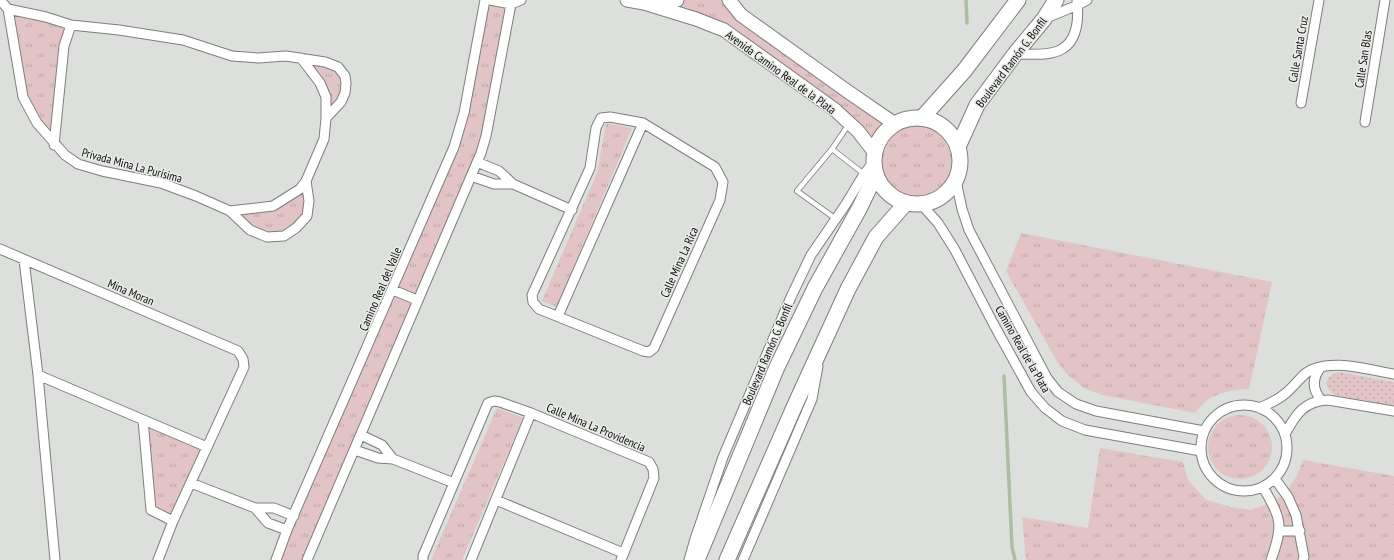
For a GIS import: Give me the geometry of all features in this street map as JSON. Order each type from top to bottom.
[{"type":"main road","name":"Avenida Camino Real de la Plata","points":[[627,0],[644,3],[696,19],[724,30],[834,108],[858,132],[872,166]]},
{"type":"main road","points":[[644,3],[666,3],[677,0]]},
{"type":"main road","name":"Avenida Camino Real de la Plata","points":[[729,0],[740,15],[896,124]]},
{"type":"main road","points":[[922,118],[964,71],[1018,0]]},
{"type":"main road","name":"Boulevard Ramón G. Bonfil","points":[[958,147],[977,105],[1015,54],[1044,19],[1056,0]]},
{"type":"main road","points":[[922,118],[936,122],[947,130],[958,147],[960,154],[960,168],[956,181],[947,193],[935,201],[913,204],[893,197],[882,187],[872,166],[877,145],[885,133],[896,124],[908,119],[922,118]]},
{"type":"main road","name":"Boulevard Ramón G. Bonfil","points":[[697,560],[777,367],[815,288],[859,209],[872,166]]},
{"type":"main road","points":[[727,560],[822,344],[848,289],[876,237],[913,204]]},
{"type":"street","points":[[0,0],[8,9],[46,17],[71,25],[183,40],[232,56],[258,58],[286,56],[325,62],[338,67],[345,76],[346,83],[345,93],[341,102],[326,118]]},
{"type":"street","points":[[306,560],[355,450],[417,300],[477,162],[486,136],[511,6],[521,0]]},
{"type":"street","points":[[1044,19],[1077,3],[1087,0]]},
{"type":"street","name":"Calle Santa Cruz","points":[[1301,103],[1318,0]]},
{"type":"street","name":"Calle San Blas","points":[[1365,122],[1385,0]]},
{"type":"street","name":"Camino Real del Valle","points":[[276,560],[454,147],[464,113],[481,20],[486,1],[511,6]]},
{"type":"street","points":[[1015,54],[1050,53],[1057,52],[1065,48],[1072,39],[1076,28],[1077,3]]},
{"type":"street","name":"Privada Mina La Purísima","points":[[8,9],[23,97],[37,123],[54,145],[78,164],[102,172],[161,183],[196,196],[230,211],[250,230],[268,238],[284,236],[296,228],[307,216],[309,201],[306,181]]},
{"type":"street","points":[[54,145],[64,46],[71,25]]},
{"type":"street","points":[[230,211],[273,206],[300,189],[306,181],[324,139],[326,97],[320,83],[301,58]]},
{"type":"street","name":"Calle Mina La Rica","points":[[610,117],[643,123],[715,167],[723,182],[720,200],[654,348],[649,352],[642,351],[539,309],[533,302],[532,294],[572,210],[590,168],[596,128],[601,118],[610,117]]},
{"type":"street","points":[[558,316],[643,123]]},
{"type":"street","points":[[477,162],[499,171],[513,184],[572,210]]},
{"type":"street","name":"Boulevard Ramón G. Bonfil","points":[[689,560],[723,457],[791,297],[811,255],[872,166]]},
{"type":"street","points":[[471,176],[494,184],[513,184]]},
{"type":"street","name":"Camino Real de la Plata","points":[[956,181],[962,209],[969,230],[1047,378],[1058,392],[1076,404],[1096,411],[1204,431]]},
{"type":"street","name":"Camino Real de la Plata","points":[[913,204],[938,223],[955,250],[993,323],[1032,392],[1044,408],[1062,421],[1085,430],[1201,451]]},
{"type":"street","name":"Mina Moran","points":[[0,249],[238,351],[243,359],[244,368],[173,520],[158,560]]},
{"type":"street","points":[[24,260],[38,375],[55,560]]},
{"type":"street","points":[[393,290],[417,300]]},
{"type":"street","points":[[743,560],[812,399],[822,344]]},
{"type":"street","points":[[1259,408],[1272,403],[1286,393],[1306,373],[1321,367],[1334,365],[1345,366],[1394,374]]},
{"type":"street","points":[[1320,400],[1316,394],[1314,380],[1316,373],[1321,367]]},
{"type":"street","points":[[38,375],[207,447]]},
{"type":"street","points":[[1285,434],[1293,420],[1302,409],[1309,404],[1320,400],[1394,411]]},
{"type":"street","name":"Calle Mina La Providencia","points":[[423,560],[423,556],[488,403],[494,401],[500,402],[532,413],[649,462],[653,469],[654,478],[622,556],[496,500]]},
{"type":"street","points":[[1246,405],[1259,408],[1275,418],[1285,434],[1288,450],[1283,467],[1264,487],[1245,492],[1232,490],[1220,484],[1210,475],[1203,464],[1201,440],[1204,431],[1211,420],[1221,411],[1233,406],[1246,405]]},
{"type":"street","name":"Calle Mina La Providencia","points":[[471,560],[532,413]]},
{"type":"street","points":[[143,420],[151,510],[173,520]]},
{"type":"street","points":[[361,435],[382,445],[393,459]]},
{"type":"street","points":[[355,450],[378,458],[393,459],[454,483]]},
{"type":"street","points":[[1274,478],[1288,497],[1296,515],[1306,559]]},
{"type":"street","points":[[191,483],[255,508],[274,508],[294,516]]},
{"type":"street","points":[[1264,487],[1278,517],[1280,531],[1271,560]]},
{"type":"street","points":[[255,508],[268,523],[288,530]]},
{"type":"street","points":[[1280,531],[1300,531]]},
{"type":"lane","points":[[836,219],[798,191],[832,149],[849,123]]},
{"type":"lane","points":[[832,149],[872,166]]},
{"type":"green space","points":[[485,0],[511,4],[486,136],[307,560],[276,560],[454,147]]},
{"type":"green space","points":[[627,0],[729,0],[896,124],[908,119],[922,118],[935,122],[947,130],[955,141],[960,154],[960,168],[956,181],[947,193],[935,201],[921,204],[906,203],[893,197],[882,187],[874,162],[858,131],[724,30]]},
{"type":"green space","points":[[8,9],[71,25],[54,145],[23,97]]},
{"type":"green space","points":[[301,58],[338,67],[345,93],[326,118],[326,97]]},
{"type":"green space","points":[[606,123],[632,128],[557,307],[542,301],[597,173]]},
{"type":"green space","points":[[306,181],[307,216],[296,228],[267,237],[230,211],[273,206]]},
{"type":"green space","points":[[1021,233],[1272,282],[1249,389],[1233,390],[1212,397],[1195,413],[1102,395],[1084,388],[1069,376],[1058,363],[1006,271]]},
{"type":"green space","points":[[1338,372],[1394,382],[1394,406],[1335,395],[1328,388],[1327,382],[1333,374]]},
{"type":"green space","points":[[497,408],[523,418],[462,560],[431,560]]},
{"type":"green space","points":[[1234,415],[1246,415],[1263,424],[1270,435],[1272,447],[1270,459],[1263,470],[1246,479],[1234,479],[1222,474],[1213,465],[1208,453],[1208,441],[1213,429],[1222,420]]},
{"type":"green space","points":[[143,420],[207,447],[173,521],[151,510]]},
{"type":"green space","points":[[1100,448],[1183,462],[1188,480],[1206,500],[1231,507],[1251,510],[1273,502],[1287,491],[1297,475],[1303,460],[1394,476],[1394,560],[1026,560],[1022,517],[1088,528]]},
{"type":"waterway","points":[[966,0],[967,23]]},
{"type":"waterway","points":[[1004,376],[1012,547],[1015,560]]}]
